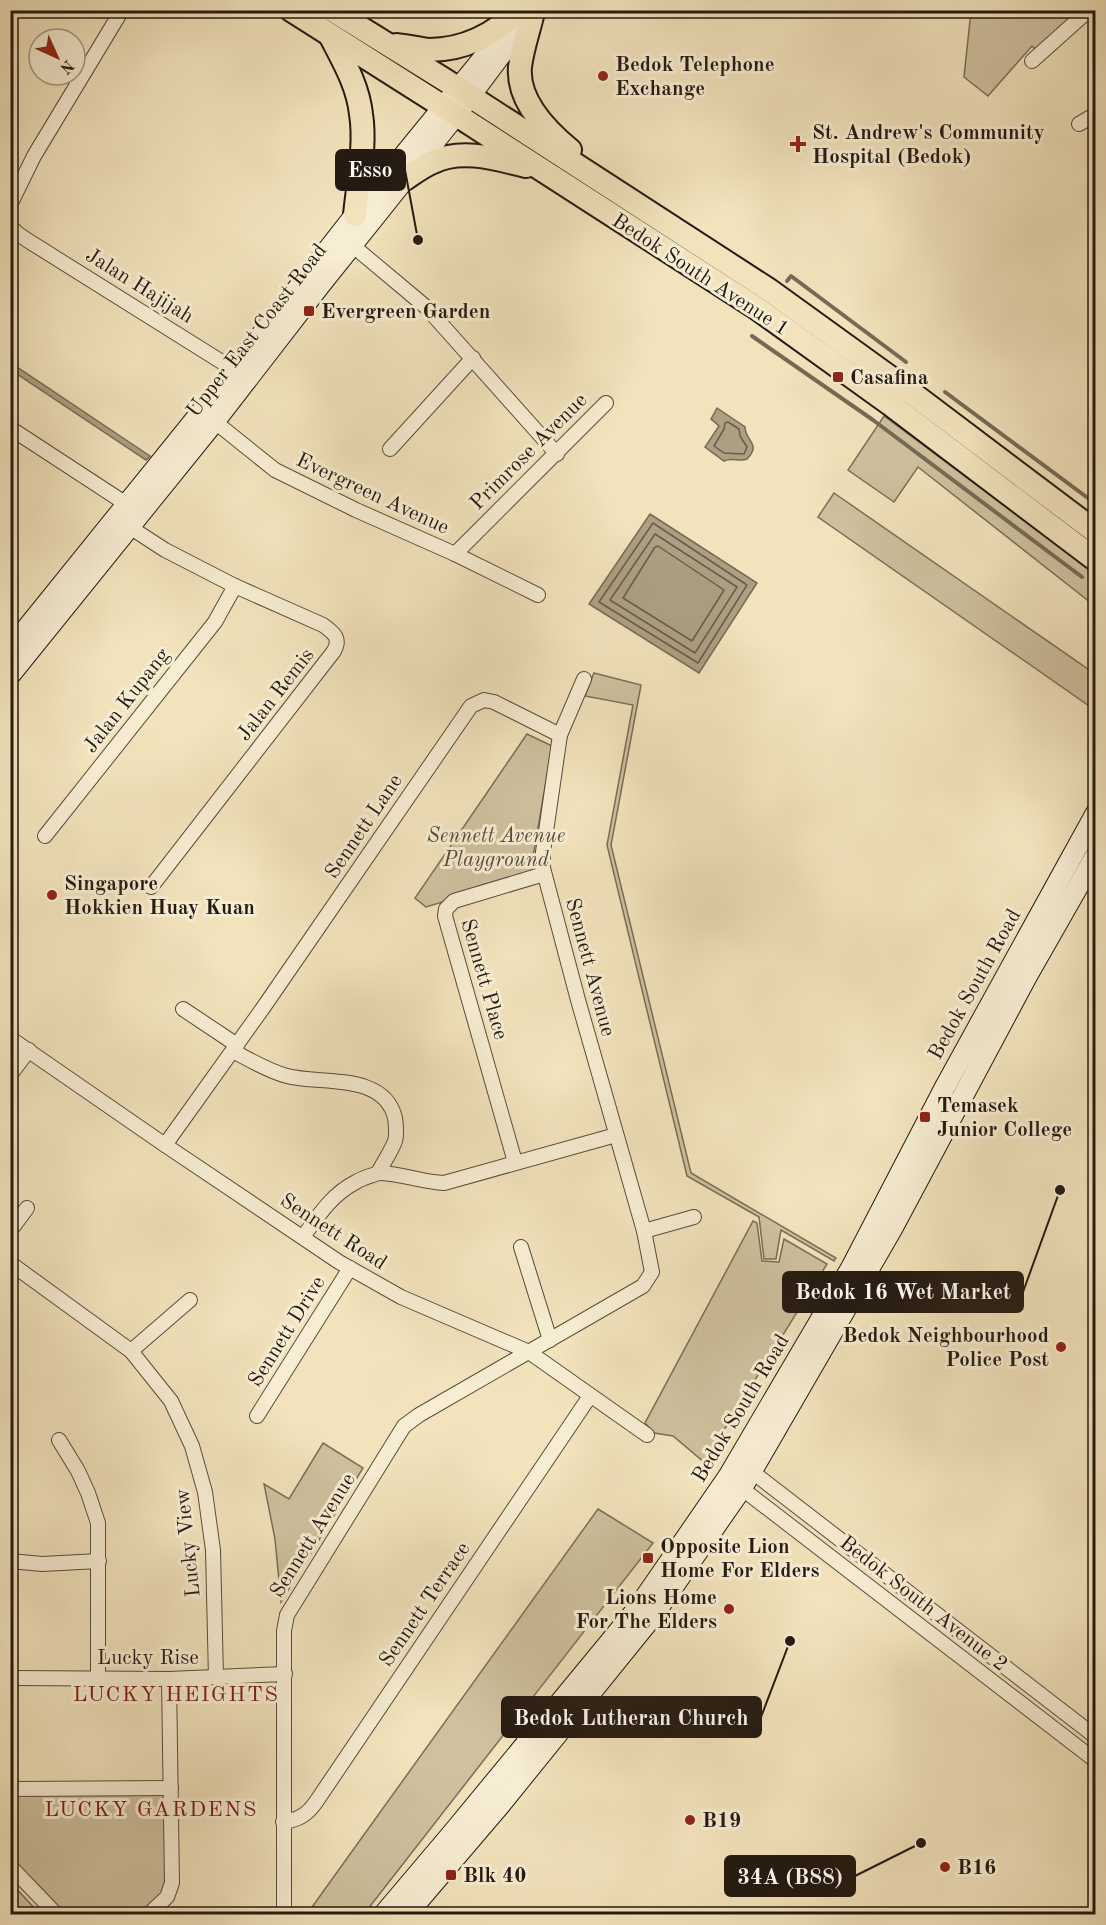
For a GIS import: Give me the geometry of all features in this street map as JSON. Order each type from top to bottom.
[{"type":"main road","name":"Bedok South Avenue 1","points":[[291,10],[755,307],[890,404],[1095,560]]},
{"type":"main road","name":"Bedok South Avenue 1","points":[[332,10],[770,291],[913,394],[1095,532]]},
{"type":"main road","points":[[386,43],[429,50],[466,45],[527,11]]},
{"type":"main road","points":[[527,11],[520,68],[523,88],[530,107],[559,141],[623,196]]},
{"type":"main road","name":"Upper East Coast Road","points":[[10,675],[129,516],[346,240],[405,179],[450,111],[527,11]]},
{"type":"main road","points":[[329,34],[349,69],[362,115],[361,157],[354,215]]},
{"type":"main road","name":"Upper East Coast Road","points":[[346,240],[354,215],[450,111]]},
{"type":"main road","points":[[405,179],[434,161],[457,155],[470,155],[539,169]]},
{"type":"main road","name":"Upper East Coast Road","points":[[10,649],[129,516]]},
{"type":"main road","name":"Bedok South Road","points":[[835,1312],[856,1259],[997,991],[1095,813]]},
{"type":"main road","name":"Bedok South Road","points":[[407,1914],[511,1792],[652,1617],[740,1474],[835,1312],[892,1229],[1027,976],[1095,855]]},
{"type":"main road","name":"Bedok South Road","points":[[384,1914],[636,1609],[740,1474]]},
{"type":"street","points":[[10,205],[34,156],[122,10]]},
{"type":"street","points":[[1032,62],[1089,10]]},
{"type":"street","points":[[1078,124],[1095,114]]},
{"type":"street","name":"Jalan Hajijah","points":[[10,226],[27,240],[241,374]]},
{"type":"street","points":[[346,240],[426,307],[556,454]]},
{"type":"street","points":[[390,449],[473,358]]},
{"type":"street","name":"Primrose Avenue","points":[[455,554],[606,403]]},
{"type":"street","name":"Evergreen Avenue","points":[[208,416],[274,470],[455,554],[538,596]]},
{"type":"street","name":"Jalan Remis","points":[[10,428],[129,516],[165,550],[235,586],[323,626],[337,637],[336,648],[151,887]]},
{"type":"street","name":"Jalan Kupang","points":[[45,836],[215,622],[235,586]]},
{"type":"street","name":"Sennett Avenue","points":[[284,1914],[284,1631],[288,1615],[404,1426],[418,1415],[643,1286],[652,1272],[644,1231],[544,874],[543,852],[560,735],[584,679]]},
{"type":"street","name":"Sennett Lane","points":[[165,1145],[235,1048],[471,706],[484,700],[494,702],[560,735]]},
{"type":"street","name":"Sennett Place","points":[[515,1162],[445,916],[446,909],[454,901],[544,874]]},
{"type":"street","points":[[183,1009],[235,1048],[273,1071],[288,1077],[362,1085],[381,1095],[393,1109],[396,1139],[378,1173]]},
{"type":"street","name":"Sennett Road","points":[[10,1038],[350,1268],[401,1297],[529,1352],[647,1436]]},
{"type":"street","points":[[10,1075],[29,1050]]},
{"type":"street","points":[[303,1237],[322,1210],[339,1194],[355,1182],[378,1173],[394,1173],[416,1180],[444,1183],[616,1135]]},
{"type":"street","points":[[10,1231],[27,1208]]},
{"type":"street","points":[[644,1231],[694,1217]]},
{"type":"street","points":[[521,1247],[549,1340]]},
{"type":"street","name":"Lucky View","points":[[10,1263],[131,1351],[171,1401],[192,1446],[205,1492],[213,1550],[216,1678]]},
{"type":"street","name":"Sennett Drive","points":[[258,1416],[350,1268]]},
{"type":"street","points":[[131,1351],[190,1300]]},
{"type":"street","name":"Sennett Terrace","points":[[283,1822],[302,1817],[316,1803],[590,1396]]},
{"type":"street","points":[[59,1440],[88,1493],[98,1523],[98,1679]]},
{"type":"street","name":"Bedok South Avenue 2","points":[[740,1474],[1095,1737]]},
{"type":"street","name":"Bedok South Avenue 2","points":[[740,1474],[1095,1761]]},
{"type":"street","points":[[10,1561],[42,1563],[99,1561]]},
{"type":"street","name":"Lucky Rise","points":[[10,1678],[168,1679],[285,1674]]},
{"type":"street","points":[[149,1914],[165,1899],[171,1886],[168,1679]]},
{"type":"street","points":[[10,1789],[171,1788]]},
{"type":"street","points":[[10,1866],[56,1914]]},
{"type":"green space","points":[[971,11],[1080,11],[1036,50],[1032,46],[988,96],[964,77]]},
{"type":"green space","points":[[884,416],[1095,573],[1095,606],[918,467],[894,502],[848,470]]},
{"type":"green space","points":[[834,493],[1095,674],[1095,710],[818,517]]},
{"type":"green space","points":[[594,673],[641,685],[611,845],[691,1173],[836,1258],[834,1261],[781,1230],[776,1259],[764,1259],[759,1217],[687,1176],[607,845],[633,705],[585,696]]},
{"type":"green space","name":"Sennett Avenue Playground","points":[[527,734],[552,746],[533,857],[537,874],[426,907],[415,898]]},
{"type":"green space","points":[[753,1221],[757,1223],[762,1261],[779,1262],[784,1239],[827,1264],[704,1462],[673,1436],[654,1433],[645,1423]]},
{"type":"green space","points":[[323,1443],[363,1468],[281,1602],[275,1539],[264,1484],[289,1499]]},
{"type":"green space","points":[[598,1509],[653,1543],[364,1914],[307,1914]]},
{"type":"green space","points":[[167,1793],[165,1890],[143,1914],[63,1914],[11,1859],[10,1794]]},
{"type":"green space","points":[[11,1883],[40,1914],[11,1914]]},
{"type":"water","points":[[10,363],[150,456],[146,460],[11,370]]},
{"type":"water","points":[[717,408],[745,427],[753,446],[747,459],[724,461],[705,447],[719,426],[711,419]]},
{"type":"water","points":[[650,514],[757,583],[699,673],[589,604]]},
{"type":"waterway","points":[[787,281],[791,276],[906,362]]},
{"type":"waterway","points":[[752,336],[873,420],[1082,577]]},
{"type":"waterway","points":[[945,392],[1096,504]]},
{"type":"place","name":"Bedok Telephone Exchange","points":[[603,76]]},
{"type":"place","name":"St. Andrew's Community Hospital (Bedok)","points":[[798,144]]},
{"type":"place","name":"Esso","points":[[418,240]]},
{"type":"place","name":"Evergreen Garden","points":[[309,311]]},
{"type":"place","name":"Casafina","points":[[838,377]]},
{"type":"place","name":"Singapore Hokkien Huay Kuan","points":[[52,895]]},
{"type":"place","name":"Temasek Junior College","points":[[925,1117]]},
{"type":"place","name":"Bedok 16 Wet Market","points":[[1060,1190]]},
{"type":"place","name":"Bedok Neighbourhood Police Post","points":[[1061,1347]]},
{"type":"place","name":"Opposite Lion Home For Elders","points":[[648,1558]]},
{"type":"place","name":"Lions Home For The Elders","points":[[729,1609]]},
{"type":"place","name":"Bedok Lutheran Church","points":[[790,1641]]},
{"type":"place","name":"B19","points":[[690,1820]]},
{"type":"place","name":"34A (B88)","points":[[921,1843]]},
{"type":"place","name":"B16","points":[[945,1867]]},
{"type":"place","name":"Blk 40","points":[[451,1875]]},
{"type":"district","name":"LUCKY HEIGHTS","points":[[176,1693]]},
{"type":"district","name":"LUCKY GARDENS","points":[[151,1808]]}]
